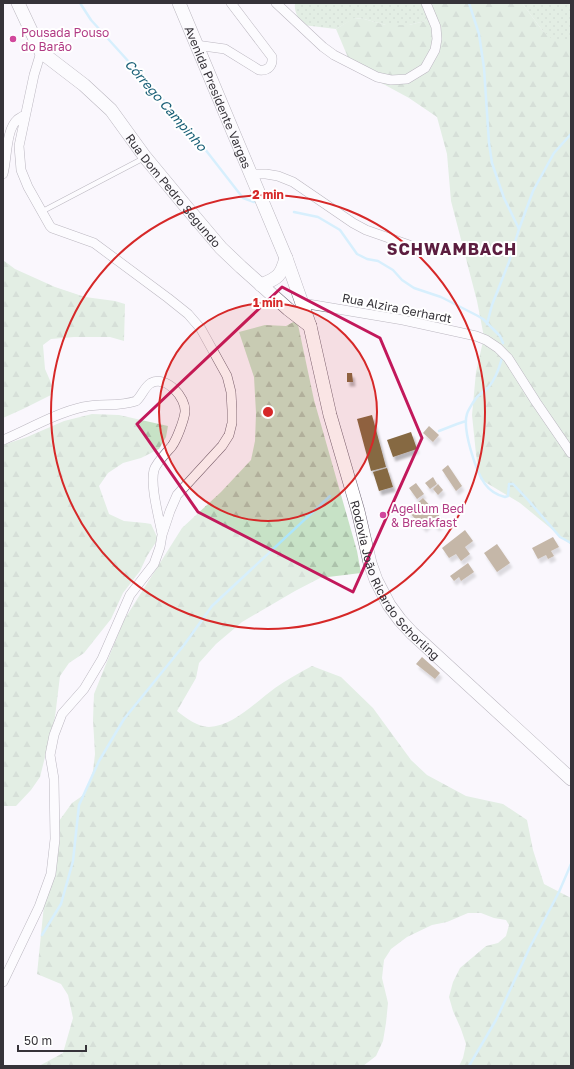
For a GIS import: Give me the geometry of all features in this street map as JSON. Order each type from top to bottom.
[{"type":"main road","points":[[18,3],[41,52]]},
{"type":"main road","name":"Avenida Presidente Vargas","points":[[179,3],[286,258],[310,326]]},
{"type":"main road","name":"Rua Dom Pedro Segundo","points":[[41,52],[84,85],[111,110],[145,157],[221,248],[288,309],[310,326]]},
{"type":"main road","points":[[261,285],[272,280],[281,272],[286,258]]},
{"type":"main road","name":"Rodovia João Ricardo Schorling","points":[[310,326],[330,415],[358,511],[370,563],[376,580],[389,605],[412,633],[571,779]]},
{"type":"street","points":[[196,45],[225,49],[259,70],[263,71],[268,69],[271,65],[272,57],[231,3]]},
{"type":"street","points":[[276,3],[323,47],[377,77],[391,80],[407,79],[425,68],[435,50],[437,39],[436,27],[426,3]]},
{"type":"street","points":[[3,982],[39,907],[51,874],[55,839],[54,779],[50,755],[54,735],[62,714],[84,689],[102,659],[130,595],[154,564],[170,511],[177,495],[222,446],[229,435],[232,423],[231,392],[227,376],[201,329],[188,314],[168,298],[94,244],[52,228],[41,212],[28,187],[21,170],[19,146],[34,75],[41,52]]},
{"type":"street","points":[[3,174],[11,129],[17,120],[25,115]]},
{"type":"street","points":[[250,174],[278,176],[292,182],[353,223],[366,230],[409,245]]},
{"type":"street","name":"Rua Alzira Gerhardt","points":[[302,303],[403,320],[476,336],[486,340],[498,348],[508,358],[571,453]]},
{"type":"street","points":[[3,440],[59,415],[84,407],[136,402],[150,384],[157,380],[166,383],[174,388],[182,398],[185,411],[173,444],[154,469],[153,487],[162,535]]},
{"type":"lane","points":[[41,212],[145,157]]},
{"type":"highlighted area","points":[[282,287],[380,338],[422,438],[353,592],[198,512],[137,424]]},
{"type":"green space","points":[[295,3],[433,3],[431,13],[425,21],[409,25],[386,25],[355,18],[336,29],[303,25],[296,12]]},
{"type":"green space","points":[[433,3],[522,3],[542,30],[553,40],[571,41],[571,545],[520,503],[480,479],[472,415],[476,372],[484,337],[477,301],[451,201],[447,154],[437,117],[409,98],[352,67],[336,29],[354,18],[386,25],[409,25],[425,21],[431,13]]},
{"type":"green space","points":[[522,3],[571,3],[571,41],[553,41],[542,30]]},
{"type":"green space","points":[[3,260],[15,269],[55,287],[85,297],[115,301],[125,304],[124,341],[110,337],[74,337],[51,339],[43,345],[45,369],[52,385],[51,395],[3,418]]},
{"type":"green space","points":[[297,320],[314,400],[357,551],[361,573],[320,578],[242,622],[216,644],[199,663],[196,678],[177,711],[196,724],[205,727],[218,726],[235,718],[279,685],[312,666],[341,677],[373,708],[411,760],[427,775],[466,796],[503,804],[527,820],[533,850],[544,884],[571,898],[571,1066],[459,1066],[463,1058],[466,1044],[449,997],[453,982],[460,968],[486,946],[498,943],[506,936],[509,925],[506,920],[494,918],[481,913],[468,913],[447,922],[432,925],[407,937],[391,949],[384,960],[382,978],[388,1003],[383,1041],[376,1056],[363,1066],[39,1066],[63,1053],[73,1018],[68,995],[61,984],[37,974],[47,875],[59,821],[72,803],[85,794],[93,771],[95,754],[93,720],[94,694],[124,620],[182,528],[221,492],[251,460],[255,441],[256,413],[254,377],[239,332],[265,325],[286,326]]},
{"type":"green space","points":[[92,414],[119,415],[168,426],[166,437],[159,449],[141,458],[123,463],[108,473],[99,486],[109,514],[124,521],[151,524],[158,539],[147,556],[140,571],[123,593],[111,619],[84,653],[69,663],[60,676],[55,717],[40,777],[31,790],[16,806],[3,806],[3,445],[27,437],[64,421]]},
{"type":"building","points":[[347,373],[352,373],[353,382],[347,382]]},
{"type":"building","points":[[372,415],[386,467],[371,471],[357,419]]},
{"type":"building","points":[[429,426],[439,435],[433,442],[423,433]]},
{"type":"building","points":[[411,432],[417,449],[393,457],[387,440]]},
{"type":"building","points":[[448,465],[462,486],[456,491],[442,470]]},
{"type":"building","points":[[387,468],[393,487],[379,491],[373,472]]},
{"type":"building","points":[[433,477],[437,484],[430,489],[425,483]]},
{"type":"building","points":[[416,483],[424,494],[417,499],[409,488]]},
{"type":"building","points":[[438,484],[443,490],[438,495],[433,489]]},
{"type":"building","points":[[423,498],[444,521],[437,527],[431,521],[424,528],[408,511]]},
{"type":"building","points":[[465,530],[473,541],[465,547],[470,554],[461,561],[456,554],[449,558],[442,548]]},
{"type":"building","points":[[553,537],[559,547],[551,551],[554,556],[548,559],[546,555],[538,559],[532,548]]},
{"type":"building","points":[[497,544],[510,563],[497,572],[484,553]]},
{"type":"building","points":[[468,563],[474,572],[461,581],[459,577],[454,581],[450,576]]},
{"type":"building","points":[[422,657],[440,673],[435,679],[416,664]]},
{"type":"waterway","name":"Córrego Campinho","points":[[80,3],[91,20],[187,126],[243,198],[254,202]]},
{"type":"waterway","points":[[469,3],[479,34],[484,68],[489,143],[492,163],[504,198],[519,229]]},
{"type":"waterway","points":[[487,324],[492,305],[509,262],[533,191],[554,153],[571,134]]},
{"type":"waterway","name":"Córrego Campinho","points":[[294,212],[318,217],[340,230],[357,254],[367,259],[378,261],[393,270],[402,280],[414,288],[441,297],[483,319],[500,336],[503,343]]},
{"type":"waterway","name":"Córrego Campinho","points":[[502,358],[493,381],[488,388],[477,397],[467,414],[466,430],[474,461],[481,478],[489,489],[496,494],[505,497],[508,496],[509,484],[513,484],[560,537],[571,543]]},
{"type":"waterway","points":[[439,431],[466,421]]},
{"type":"waterway","points":[[42,935],[61,904],[73,861],[79,805],[99,761],[124,719],[184,645],[212,606],[330,496]]},
{"type":"waterway","points":[[469,1066],[496,1020],[530,947],[559,892],[571,864]]},
{"type":"place","name":"Pousada Pouso do Barão","points":[[13,39]]},
{"type":"place","name":"Agellum Bed & Breakfast","points":[[383,515]]},
{"type":"district","name":"SCHWAMBACH","points":[[452,249]]}]
